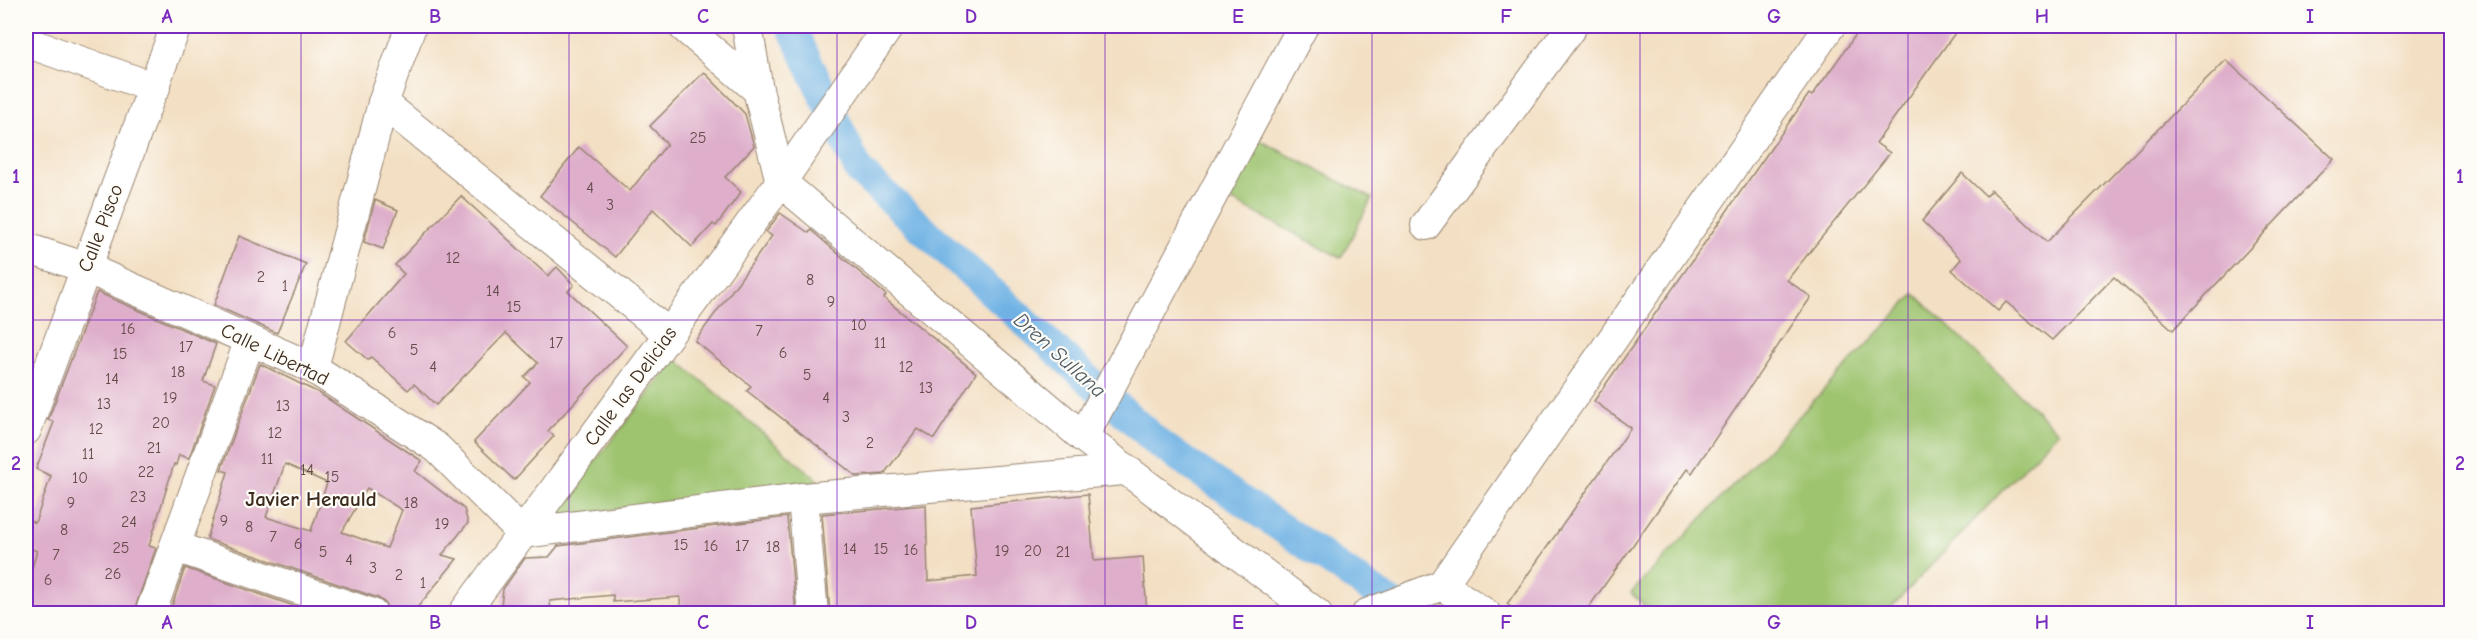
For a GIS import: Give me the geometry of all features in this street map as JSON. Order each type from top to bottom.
[{"type":"street","name":"Calle Pisco","points":[[26,430],[84,267],[156,88],[176,26]]},
{"type":"street","points":[[313,368],[383,103],[411,26]]},
{"type":"street","points":[[683,26],[758,90]]},
{"type":"street","points":[[747,26],[758,90],[789,170],[1087,431],[1124,470],[1317,614]]},
{"type":"street","name":"Calle las Delicias","points":[[463,614],[789,170],[889,26]]},
{"type":"street","points":[[1087,431],[1303,26]]},
{"type":"street","points":[[1426,225],[1572,26]]},
{"type":"street","points":[[1367,613],[1439,587],[1830,26]]},
{"type":"street","points":[[26,42],[156,88]]},
{"type":"street","points":[[383,103],[669,334]]},
{"type":"street","name":"Calle Libertad","points":[[26,248],[84,267],[313,368],[436,448],[522,533]]},
{"type":"street","points":[[150,614],[250,340]]},
{"type":"street","points":[[522,533],[803,498],[1124,470]]},
{"type":"street","points":[[803,498],[813,614]]},
{"type":"street","points":[[176,547],[372,614]]},
{"type":"street","points":[[1439,587],[1486,614]]},
{"type":"green space","points":[[1255,138],[1372,198],[1341,258],[1225,197]]},
{"type":"green space","points":[[1915,294],[2058,432],[1886,613],[1652,613],[1631,593]]},
{"type":"green space","points":[[676,359],[820,482],[550,518]]},
{"type":"building","points":[[1862,26],[1960,26],[1876,143],[1890,153],[1787,280],[1811,297],[1692,473],[1687,469],[1584,614],[1520,614],[1507,604],[1631,428],[1594,401],[1809,94],[1812,96]]},
{"type":"building","points":[[2226,60],[2334,159],[2173,330],[2114,277],[2052,340],[2006,302],[1998,311],[1952,270],[1961,259],[1922,221],[1962,173],[1986,196],[1991,190],[2047,242]]},
{"type":"building","points":[[704,72],[745,114],[754,146],[725,177],[741,192],[716,226],[713,224],[692,247],[653,209],[615,257],[540,196],[579,147],[630,191],[667,144],[650,126]]},
{"type":"building","points":[[461,196],[548,276],[557,267],[574,285],[568,291],[627,346],[548,431],[554,436],[514,480],[474,442],[530,382],[524,377],[538,363],[506,333],[436,405],[414,384],[408,390],[371,357],[368,360],[346,341],[404,274],[395,265]]},
{"type":"building","points":[[375,200],[398,210],[383,249],[364,242]]},
{"type":"building","points":[[780,213],[809,233],[811,230],[886,295],[884,298],[976,373],[934,439],[918,429],[884,474],[856,476],[747,391],[751,386],[695,341],[772,236],[766,232]]},
{"type":"building","points":[[239,236],[306,264],[277,333],[214,305]]},
{"type":"building","points":[[97,292],[216,344],[203,381],[215,385],[189,458],[179,455],[176,465],[174,464],[149,546],[156,548],[133,614],[26,614],[26,588],[37,551],[26,547],[26,519],[35,523],[51,476],[36,469],[54,422],[48,420]]},
{"type":"building","points":[[260,364],[319,393],[422,461],[415,471],[464,509],[468,523],[442,555],[457,559],[412,614],[389,614],[385,603],[378,598],[207,539],[228,472],[221,470]],"holes":[[[285,464],[327,483],[311,531],[266,517]],[[367,488],[402,510],[387,548],[342,532]]]},
{"type":"building","points":[[1088,494],[1094,561],[1143,557],[1147,614],[830,614],[822,514],[926,505],[928,581],[977,576],[971,506]]},
{"type":"building","points":[[787,517],[796,614],[681,614],[680,597],[613,602],[613,595],[550,601],[551,614],[500,614],[503,589],[525,558],[549,557],[558,546]]},
{"type":"building","points":[[185,568],[317,614],[169,614]]},
{"type":"waterway","name":"Dren Sullana","points":[[791,26],[859,171],[1158,443],[1407,614]]},
{"type":"district","name":"Javier Herauld","points":[[311,499]]}]
